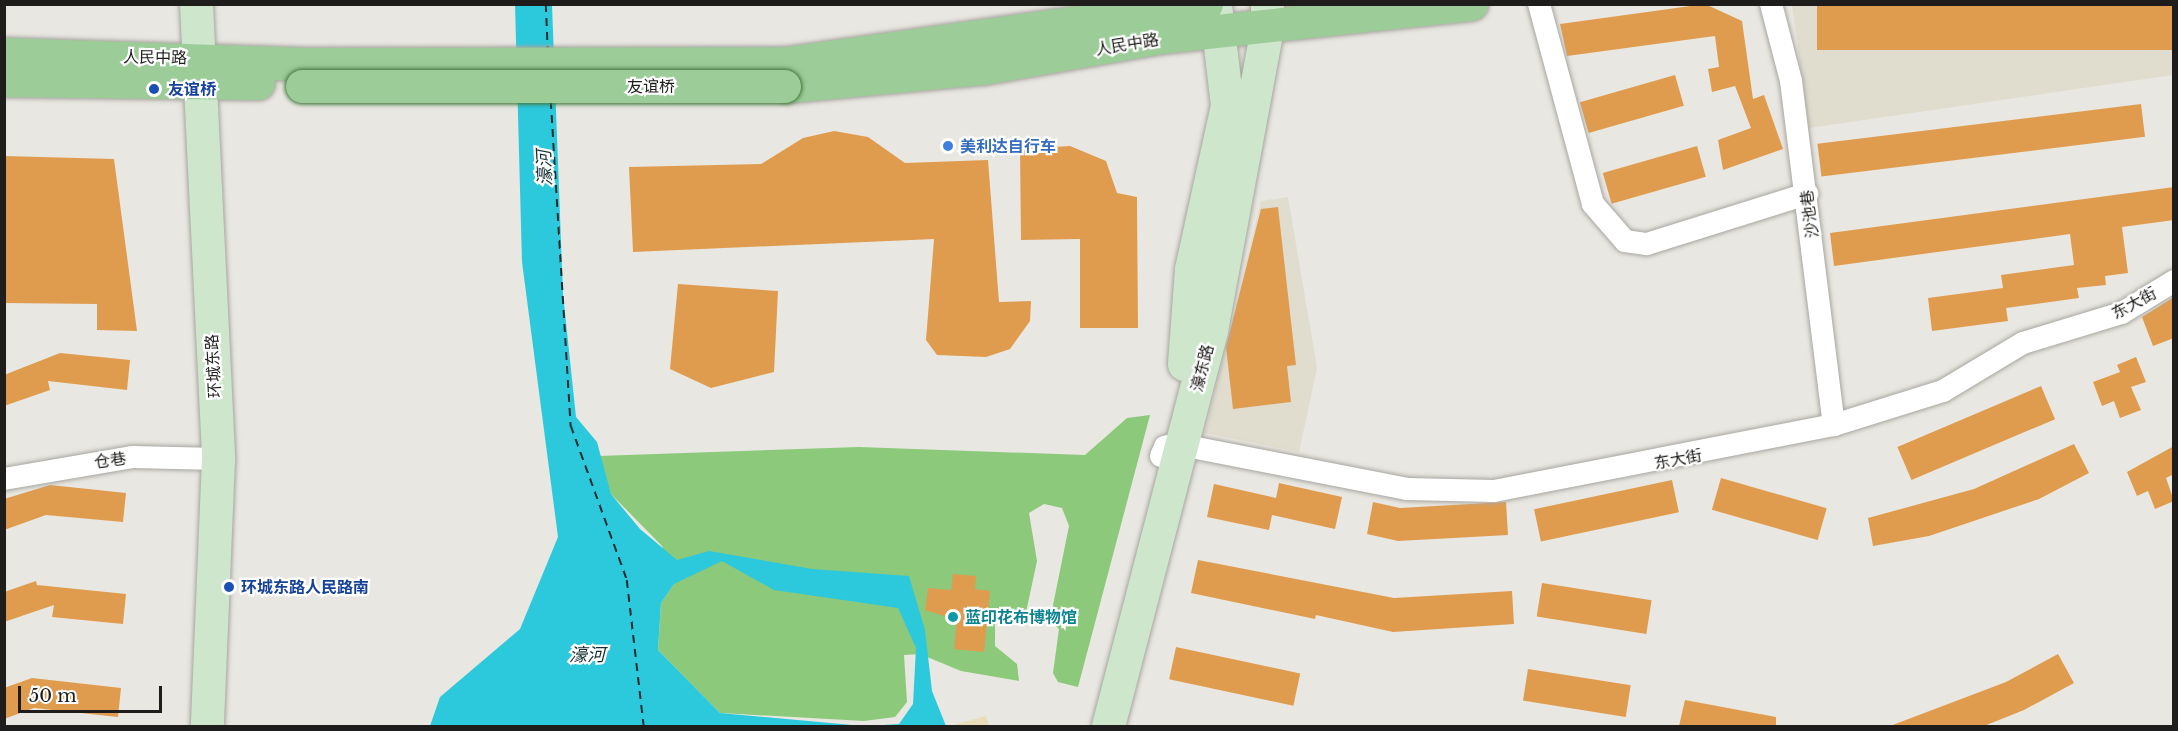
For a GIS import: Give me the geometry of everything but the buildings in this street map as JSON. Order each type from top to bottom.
[{"type":"main road","name":"环城东路","points":[[196,4],[197,70],[218,459],[207,726]]},
{"type":"main road","name":"人民中路","points":[[785,74],[1206,4]]},
{"type":"main road","name":"人民中路","points":[[785,74],[983,68],[1160,37],[1217,19],[1471,4]]},
{"type":"main road","name":"濠东路","points":[[1091,726],[1172,451],[1211,330],[1267,17]]},
{"type":"main road","name":"濠东路","points":[[1108,726],[1172,451],[1189,343],[1191,269],[1227,105],[1217,19]]},
{"type":"main road","name":"人民中路","points":[[4,54],[197,70],[304,75]]},
{"type":"main road","name":"人民中路","points":[[4,80],[197,70]]},
{"type":"main road","name":"友谊桥","points":[[304,75],[785,74]]},
{"type":"street","points":[[1539,4],[1593,204],[1625,241],[1647,244],[1807,194]]},
{"type":"street","name":"沙池巷","points":[[1771,4],[1791,81],[1807,194],[1834,425]]},
{"type":"street","name":"东大街","points":[[1172,451],[1407,489],[1494,491],[1834,425],[1943,391],[2023,343],[2122,313],[2174,281]]},
{"type":"street","name":"仓巷","points":[[4,479],[134,457],[218,459]]},
{"type":"shaded area","points":[[1792,5],[2173,5],[2173,75],[1809,128]]},
{"type":"shaded area","points":[[1288,197],[1317,368],[1299,452],[1205,433],[1261,201]]},
{"type":"green space","points":[[1150,415],[1078,687],[1058,682],[1053,673],[1059,629],[1050,620],[1069,526],[1062,508],[1044,504],[1029,513],[1037,561],[1025,617],[995,620],[995,646],[1017,664],[1019,681],[961,671],[920,654],[904,655],[907,702],[895,717],[864,721],[720,713],[658,650],[661,603],[674,584],[662,546],[611,494],[598,456],[859,447],[1085,455],[1127,418]]},
{"type":"sand","points":[[986,716],[989,726],[949,726]]},
{"type":"water","name":"濠河","points":[[515,5],[552,5],[563,294],[576,417],[597,442],[611,494],[640,529],[677,560],[709,551],[812,569],[909,576],[925,630],[932,691],[946,726],[868,726],[899,724],[913,704],[916,648],[898,608],[774,590],[722,561],[674,584],[661,603],[658,650],[720,713],[863,726],[430,726],[440,697],[520,629],[558,537],[522,262]]},
{"type":"ferry route","points":[[546,4],[548,49]]},
{"type":"ferry route","points":[[551,101],[571,426],[627,580],[644,726]]},
{"type":"place","name":"友谊桥","points":[[154,89]]},
{"type":"place","name":"美利达自行车","points":[[948,146]]},
{"type":"place","name":"环城东路人民路南","points":[[229,587]]},
{"type":"place","name":"蓝印花布博物馆","points":[[953,617]]}]
